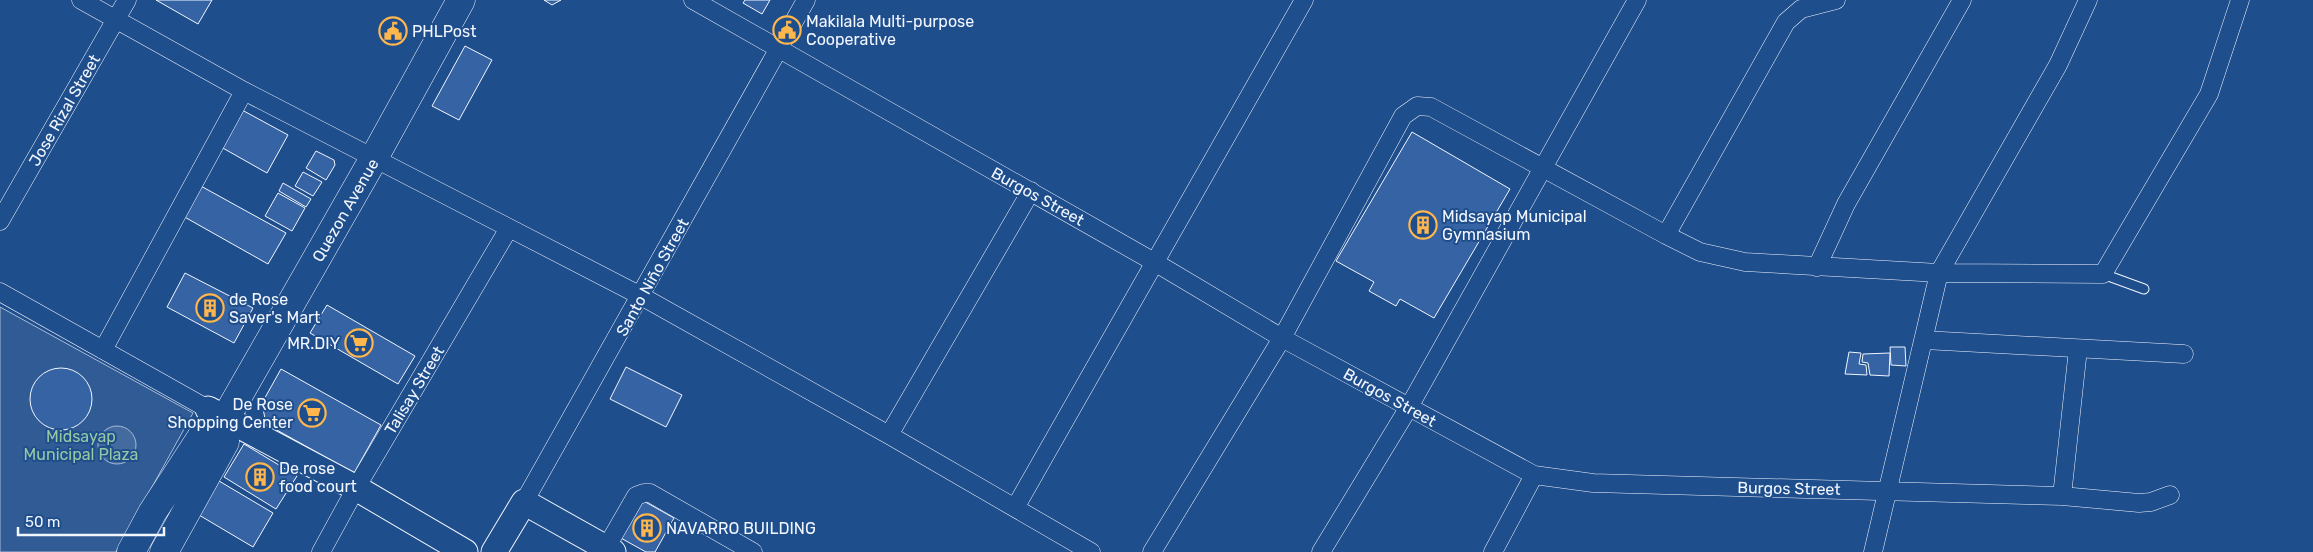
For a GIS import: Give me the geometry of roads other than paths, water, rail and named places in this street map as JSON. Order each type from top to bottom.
[{"type":"main road","name":"Quezon Avenue","points":[[131,552],[152,514],[217,414],[374,158],[461,0]]},
{"type":"main road","name":"Quezon Avenue","points":[[164,552],[225,442],[217,414]]},
{"type":"main road","points":[[217,414],[356,488],[465,552]]},
{"type":"main road","points":[[524,502],[610,550]]},
{"type":"main road","name":"Santo Niño Street","points":[[494,552],[524,502]]},
{"type":"street","points":[[81,0],[244,91],[641,296],[889,435],[1091,552]]},
{"type":"street","name":"Jose Rizal Street","points":[[0,221],[127,0]]},
{"type":"street","name":"Burgos Street","points":[[693,0],[1031,191],[1282,338],[1534,475],[1593,483],[2062,496],[2138,503],[2151,502],[2170,495]]},
{"type":"street","name":"Santo Niño Street","points":[[524,502],[806,0]]},
{"type":"street","points":[[1015,508],[1304,0]]},
{"type":"street","points":[[1321,552],[1409,407],[1637,0]]},
{"type":"street","points":[[1666,235],[1786,22],[1801,9],[1836,0]]},
{"type":"street","points":[[1816,267],[1846,204],[1962,0]]},
{"type":"street","points":[[1873,552],[1939,273],[2058,65],[2088,0]]},
{"type":"street","points":[[1152,552],[1282,338],[1403,116],[1418,106],[1431,107],[1666,235],[1700,252],[1720,257],[1745,262],[1939,273],[2104,274],[2208,94],[2240,0]]},
{"type":"street","points":[[103,350],[244,91]]},
{"type":"street","points":[[889,435],[1031,191]]},
{"type":"street","name":"Talisay Street","points":[[321,552],[356,488],[509,228]]},
{"type":"street","points":[[0,292],[217,414]]},
{"type":"street","points":[[1924,340],[2184,354]]},
{"type":"street","points":[[2062,496],[2078,349]]},
{"type":"street","points":[[1493,552],[1534,475]]},
{"type":"street","points":[[610,550],[636,496],[650,493],[753,552]]},
{"type":"lane","points":[[2104,274],[2144,289]]},
{"type":"place","name":"Makilala Multi-purpose Cooperative","points":[[787,30]]},
{"type":"place","name":"PHLPost","points":[[393,31]]},
{"type":"place","name":"Midsayap Municipal Gymnasium","points":[[1423,225]]},
{"type":"place","name":"de Rose Saver's Mart","points":[[210,308]]},
{"type":"place","name":"MR.DIY","points":[[359,343]]},
{"type":"place","name":"De Rose Shopping Center","points":[[312,413]]},
{"type":"place","name":"De rose food court","points":[[260,477]]},
{"type":"place","name":"NAVARRO BUILDING","points":[[647,528]]},
{"type":"park label","name":"Midsayap Municipal Plaza","points":[[81,445]]}]
